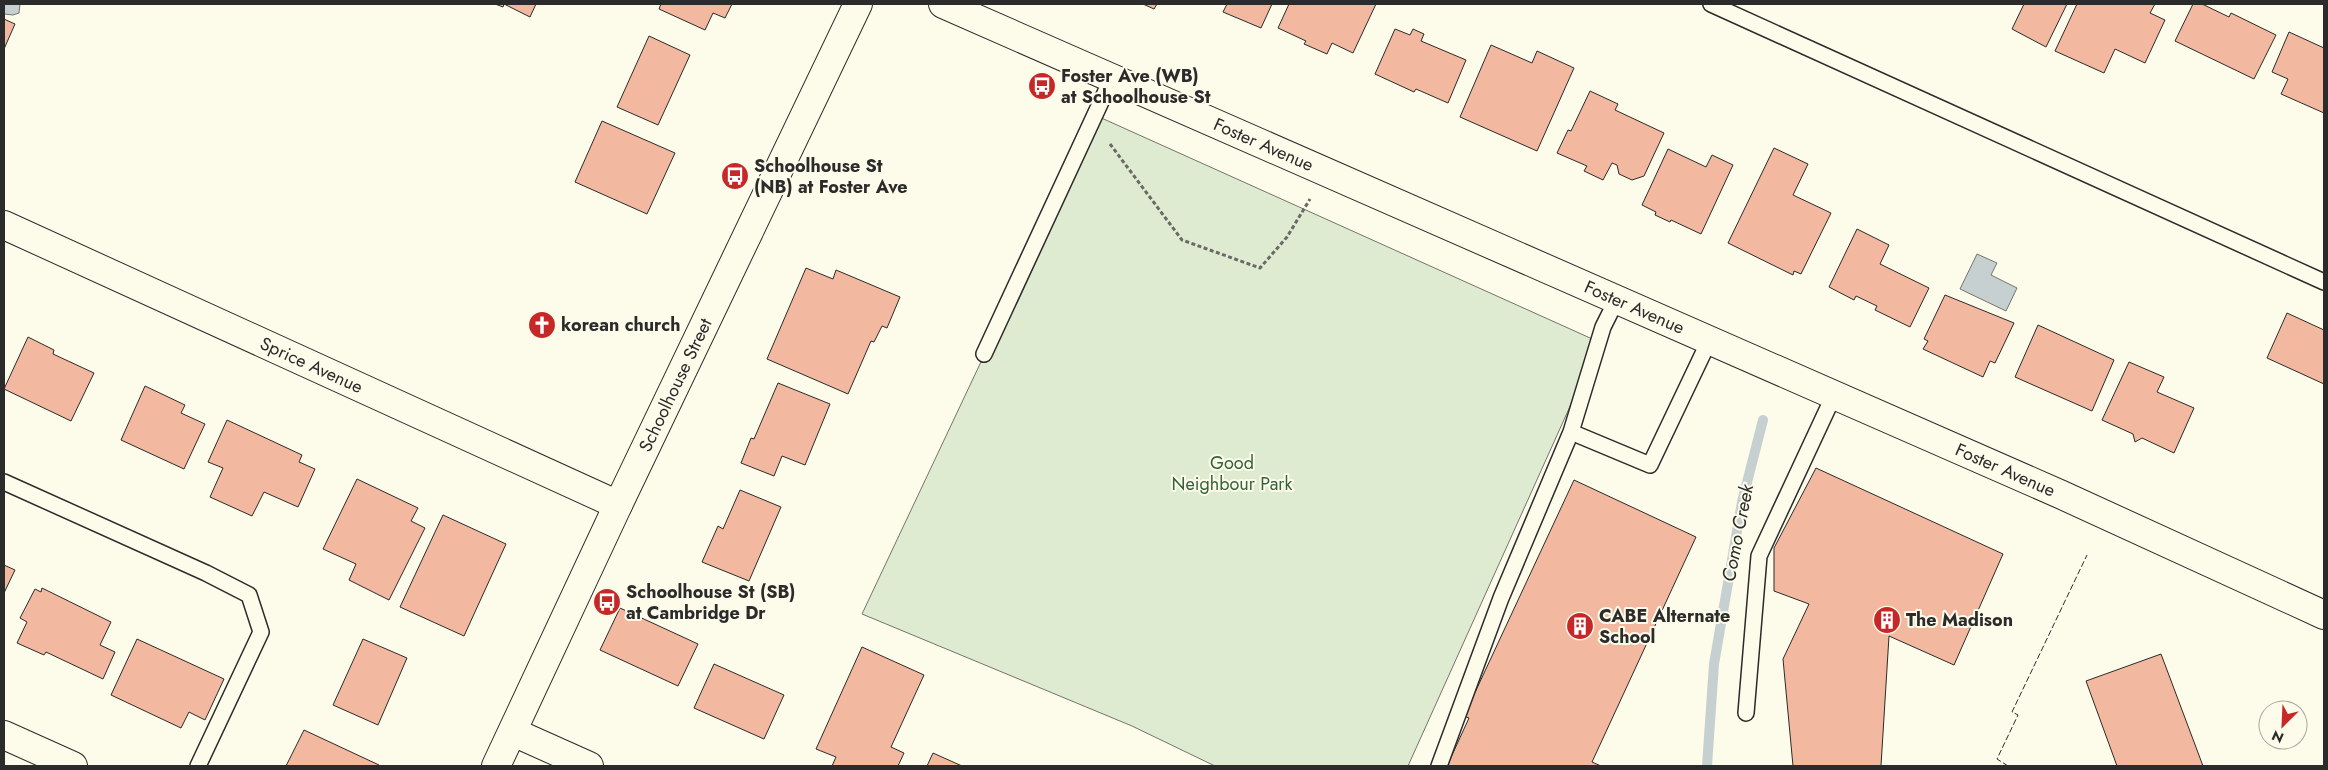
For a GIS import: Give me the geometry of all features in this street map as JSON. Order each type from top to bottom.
[{"type":"street","name":"Schoolhouse Street","points":[[496,766],[618,504],[858,4]]},
{"type":"street","name":"Foster Avenue","points":[[943,4],[1834,395],[2324,615]]},
{"type":"street","name":"Sprice Avenue","points":[[4,225],[618,504]]},
{"type":"street","points":[[513,732],[589,766]]},
{"type":"street","points":[[4,735],[73,766]]},
{"type":"lane","points":[[1711,4],[2324,282]]},
{"type":"lane","points":[[984,354],[1112,78]]},
{"type":"lane","points":[[1439,766],[1501,598],[1571,432],[1604,327],[1616,300]]},
{"type":"lane","points":[[1571,432],[1650,465],[1710,341]]},
{"type":"lane","points":[[1746,713],[1759,556],[1834,395]]},
{"type":"lane","points":[[4,482],[206,573],[249,595],[262,632],[198,766]]},
{"type":"path","points":[[1096,110],[1101,132],[1182,240],[1260,268],[1287,237],[1311,197]]},
{"type":"green space","name":"Good Neighbour Park","points":[[1097,116],[1599,342],[1408,766],[1215,766],[1132,726],[862,614]]},
{"type":"shaded area","points":[[4,4],[20,4],[19,13],[13,15],[4,14]]},
{"type":"shaded area","points":[[1977,254],[1997,263],[1991,275],[2017,288],[2006,311],[1960,289]]},
{"type":"building","points":[[504,4],[536,4],[530,17]]},
{"type":"building","points":[[661,4],[732,4],[725,18],[713,13],[705,30],[659,9]]},
{"type":"building","points":[[1143,4],[1157,4],[1154,9]]},
{"type":"building","points":[[1227,4],[1272,4],[1261,28],[1223,12]]},
{"type":"building","points":[[1289,4],[1376,4],[1353,53],[1332,43],[1327,54],[1304,44],[1306,41],[1278,28]]},
{"type":"building","points":[[2024,4],[2067,4],[2046,47],[2012,29]]},
{"type":"building","points":[[2077,4],[2155,4],[2150,13],[2165,20],[2145,63],[2115,49],[2104,73],[2055,51]]},
{"type":"building","points":[[2193,4],[2202,4],[2229,17],[2231,13],[2276,35],[2254,79],[2175,41]]},
{"type":"building","points":[[4,19],[15,24],[4,49]]},
{"type":"building","points":[[1395,29],[1410,35],[1413,29],[1424,34],[1421,41],[1466,60],[1448,103],[1416,89],[1414,92],[1375,74]]},
{"type":"building","points":[[2289,32],[2324,48],[2324,113],[2281,94],[2288,79],[2272,72]]},
{"type":"building","points":[[649,36],[690,55],[658,125],[617,107]]},
{"type":"building","points":[[1491,45],[1532,63],[1537,51],[1574,68],[1537,151],[1460,117]]},
{"type":"building","points":[[1590,91],[1618,104],[1615,110],[1664,133],[1644,176],[1632,180],[1619,174],[1617,165],[1612,163],[1603,180],[1584,171],[1587,166],[1557,153],[1568,130],[1571,131]]},
{"type":"building","points":[[602,121],[675,153],[647,214],[575,182]]},
{"type":"building","points":[[1774,148],[1808,164],[1793,195],[1831,213],[1801,274],[1794,271],[1793,275],[1728,243]]},
{"type":"building","points":[[1668,149],[1706,167],[1712,155],[1733,165],[1701,234],[1655,215],[1656,212],[1642,205]]},
{"type":"building","points":[[1857,229],[1889,245],[1880,264],[1929,288],[1910,327],[1875,310],[1877,306],[1856,296],[1854,300],[1829,287]]},
{"type":"building","points":[[806,268],[833,279],[836,270],[900,297],[887,328],[882,326],[874,342],[871,341],[848,394],[767,359]]},
{"type":"building","points":[[1945,295],[2014,323],[1995,363],[1990,361],[1983,377],[1923,349],[1928,341],[1924,339]]},
{"type":"building","points":[[2287,313],[2324,330],[2324,384],[2267,358]]},
{"type":"building","points":[[2038,325],[2114,360],[2092,411],[2015,377]]},
{"type":"building","points":[[28,337],[54,350],[53,354],[94,373],[71,421],[4,389]]},
{"type":"building","points":[[2129,362],[2164,377],[2157,392],[2194,408],[2174,453],[2142,438],[2135,442],[2133,434],[2102,420]]},
{"type":"building","points":[[778,383],[830,404],[805,465],[782,456],[774,476],[741,463],[751,438],[754,439]]},
{"type":"building","points":[[145,386],[185,405],[181,413],[205,424],[184,469],[121,440]]},
{"type":"building","points":[[227,420],[302,455],[299,462],[315,469],[298,507],[264,492],[252,516],[210,497],[223,468],[208,462]]},
{"type":"building","name":"The Madison","points":[[1816,468],[2003,554],[1954,665],[1889,636],[1881,766],[1793,766],[1783,659],[1809,604],[1774,591],[1774,548]]},
{"type":"building","points":[[357,479],[418,508],[411,521],[425,528],[389,600],[349,580],[356,564],[323,549]]},
{"type":"building","name":"CABE Alternate School","points":[[1574,480],[1696,537],[1592,762],[1601,766],[1447,766],[1469,718],[1464,716]]},
{"type":"building","points":[[740,490],[781,507],[749,581],[702,562],[718,526],[723,529]]},
{"type":"building","points":[[443,515],[506,544],[464,636],[400,607]]},
{"type":"building","points":[[4,565],[15,570],[4,593]]},
{"type":"building","points":[[42,588],[111,622],[100,645],[115,652],[103,679],[46,652],[44,655],[17,643],[27,622],[20,618],[35,589],[41,592]]},
{"type":"building","points":[[620,608],[698,644],[678,686],[600,650]]},
{"type":"building","points":[[137,639],[224,679],[205,720],[189,712],[181,728],[111,695]]},
{"type":"building","points":[[363,639],[407,658],[378,725],[333,705]]},
{"type":"building","points":[[862,647],[924,675],[891,747],[904,753],[898,766],[832,766],[836,757],[816,749]]},
{"type":"building","points":[[2161,654],[2203,766],[2117,766],[2086,681]]},
{"type":"building","points":[[714,664],[784,695],[764,739],[694,708]]},
{"type":"building","points":[[304,730],[379,765],[286,766]]},
{"type":"building","points":[[933,753],[962,766],[927,766]]},
{"type":"waterway","name":"Como Creek","points":[[1707,766],[1714,664],[1742,502],[1763,420]]},
{"type":"fence","points":[[2008,766],[1997,759],[2018,715],[2012,712],[2087,555]]},
{"type":"place","name":"Foster Ave (WB) at Schoolhouse St","points":[[1042,86]]},
{"type":"place","name":"Schoolhouse St (NB) at Foster Ave","points":[[735,176]]},
{"type":"place","name":"korean church","points":[[542,325]]},
{"type":"place","name":"Schoolhouse St (SB) at Cambridge Dr","points":[[607,602]]},
{"type":"place","name":"The Madison","points":[[1887,620]]},
{"type":"place","name":"CABE Alternate School","points":[[1580,626]]}]
